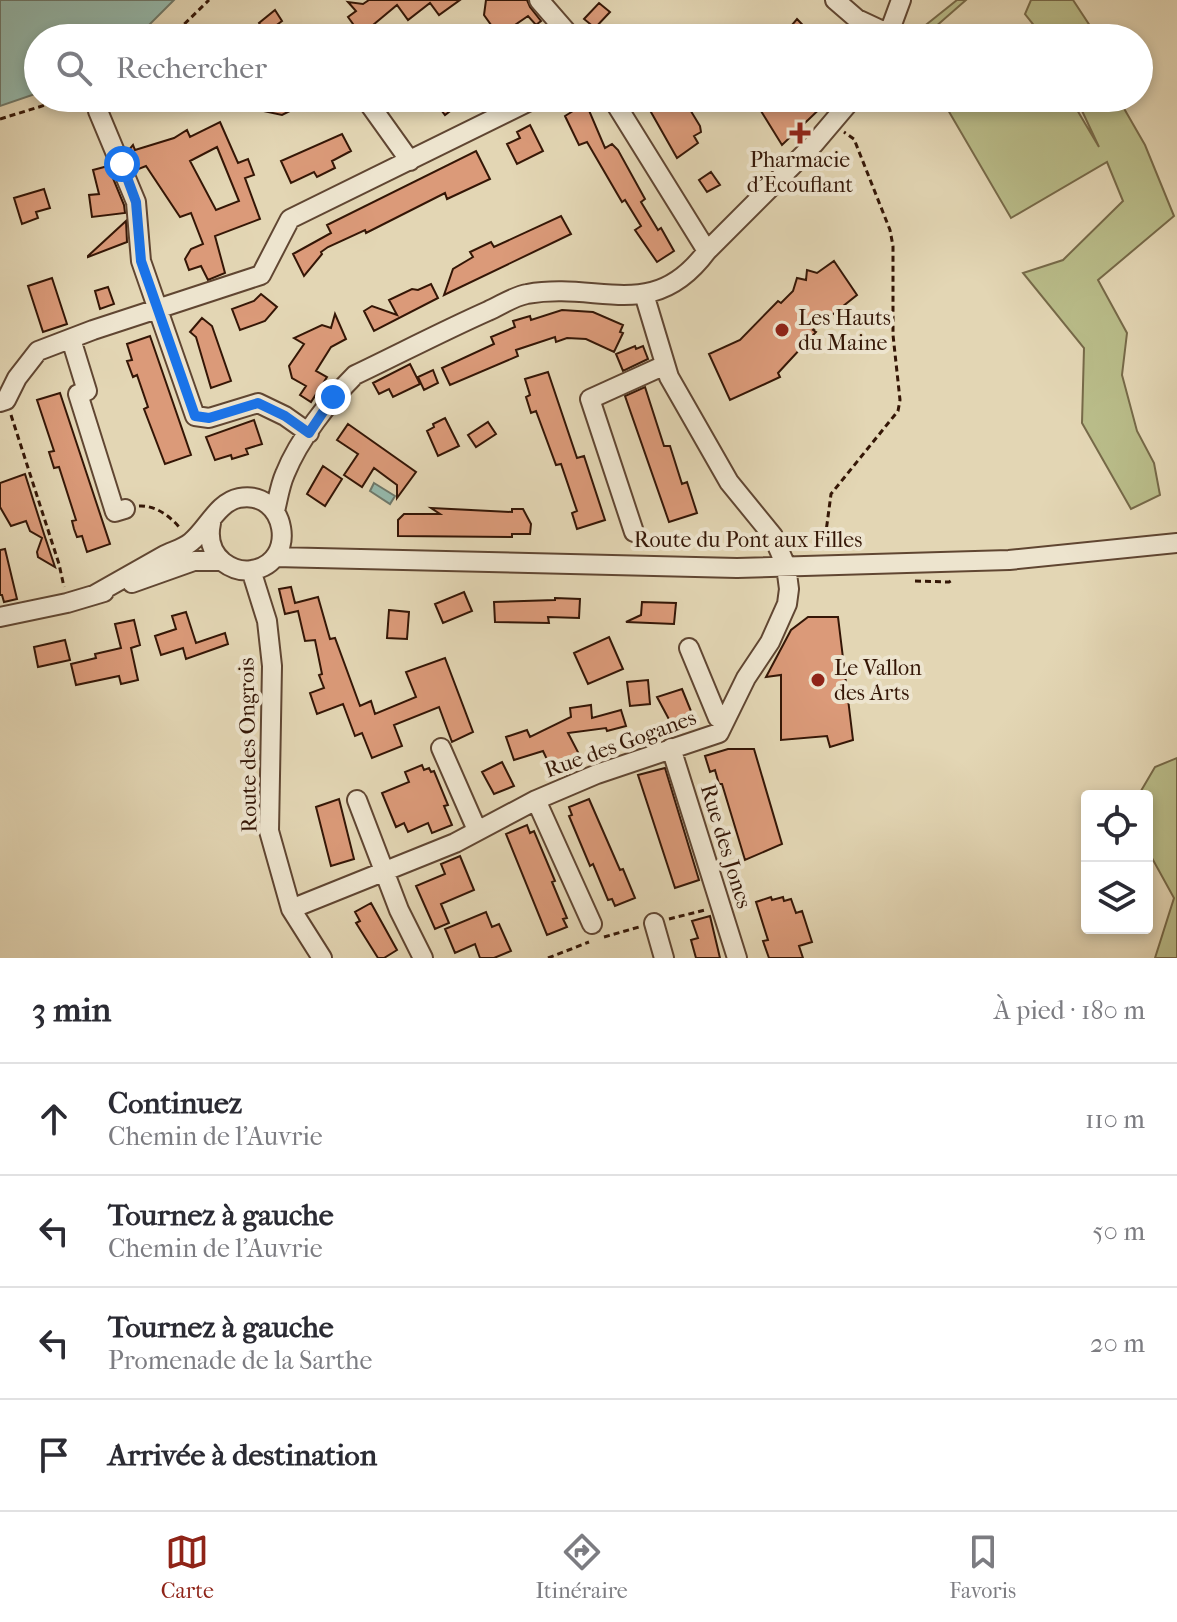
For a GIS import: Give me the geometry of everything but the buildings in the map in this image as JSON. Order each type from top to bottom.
[{"type":"street","points":[[539,0],[560,24]]},
{"type":"street","points":[[835,0],[866,24]]},
{"type":"street","points":[[892,24],[901,0]]},
{"type":"street","points":[[98,112],[136,202],[141,261],[195,416],[209,418],[258,403],[285,416],[309,433]]},
{"type":"street","points":[[375,112],[410,161]]},
{"type":"street","points":[[3,401],[38,351],[261,275],[290,219],[508,112]]},
{"type":"street","points":[[621,112],[707,251]]},
{"type":"street","points":[[275,511],[285,473],[333,397],[355,375],[525,294],[575,292],[621,295],[656,292],[683,277],[793,166],[841,112]]},
{"type":"street","points":[[644,294],[665,365],[681,400],[729,482],[773,536],[786,566]]},
{"type":"street","points":[[71,339],[87,391],[78,394],[101,468],[115,512],[125,509]]},
{"type":"street","points":[[634,532],[590,399],[665,365]]},
{"type":"street","points":[[252,497],[285,473]]},
{"type":"street","points":[[94,595],[188,545],[211,523],[219,509],[227,502],[242,497],[265,502],[275,511],[283,533],[281,545],[275,557],[264,566],[251,570],[235,569],[222,561],[212,545],[211,523]]},
{"type":"street","points":[[283,533],[319,556]]},
{"type":"street","name":"Route du Pont aux Filles","points":[[275,557],[737,568],[1009,560],[1177,543]]},
{"type":"street","points":[[0,617],[67,603],[194,561],[222,561]]},
{"type":"street","name":"Rue des Goganes","points":[[291,909],[455,843],[536,800],[597,774],[719,733],[746,678],[770,642],[787,604],[786,566]]},
{"type":"street","name":"Route des Ongrois","points":[[251,570],[267,621],[272,666],[269,831],[291,909],[322,958]]},
{"type":"street","points":[[689,648],[718,718],[725,721]]},
{"type":"street","points":[[441,748],[477,830]]},
{"type":"street","name":"Rue des Joncs","points":[[671,748],[737,958]]},
{"type":"street","points":[[357,800],[399,910],[423,958]]},
{"type":"street","name":"Rue des Goganes","points":[[536,800],[592,924]]},
{"type":"street","points":[[654,923],[664,958]]},
{"type":"path","points":[[184,24],[209,0]]},
{"type":"path","points":[[0,119],[24,112]]},
{"type":"path","points":[[823,564],[831,494],[898,411],[900,400],[893,335],[893,246],[890,230],[854,139],[844,132]]},
{"type":"path","points":[[3,401],[59,564],[67,603]]},
{"type":"path","points":[[125,509],[145,505],[158,510],[173,520],[183,532],[188,545]]},
{"type":"path","points":[[548,958],[598,938],[720,906]]},
{"type":"green space","points":[[957,0],[966,0],[939,24],[927,24]]},
{"type":"green space","points":[[1031,0],[1073,0],[1089,24],[1033,24],[1025,14]]},
{"type":"green space","points":[[949,112],[1078,112],[1099,147],[1083,112],[1126,112],[1145,145],[1174,216],[1098,280],[1127,333],[1122,375],[1137,431],[1154,463],[1160,495],[1131,509],[1082,423],[1084,348],[1023,273],[1063,260],[1123,201],[1107,162],[1011,218]]},
{"type":"green space","points":[[1177,758],[1177,958],[1155,958],[1174,898],[1153,860],[1153,790],[1142,790],[1155,767]]},
{"type":"water","points":[[0,0],[174,0],[150,24],[24,24],[24,98],[0,106]]},
{"type":"water","points":[[374,483],[395,496],[390,504],[370,491]]},
{"type":"place","name":"Pharmacie d'Ecouflant","points":[[800,133]]},
{"type":"place","name":"Les Hauts du Maine","points":[[782,330]]},
{"type":"place","name":"Le Vallon des Arts","points":[[818,680]]},
{"type":"route","points":[[122,164],[136,202],[141,261],[195,416],[209,418],[258,403],[285,416],[309,433],[333,397]]}]
